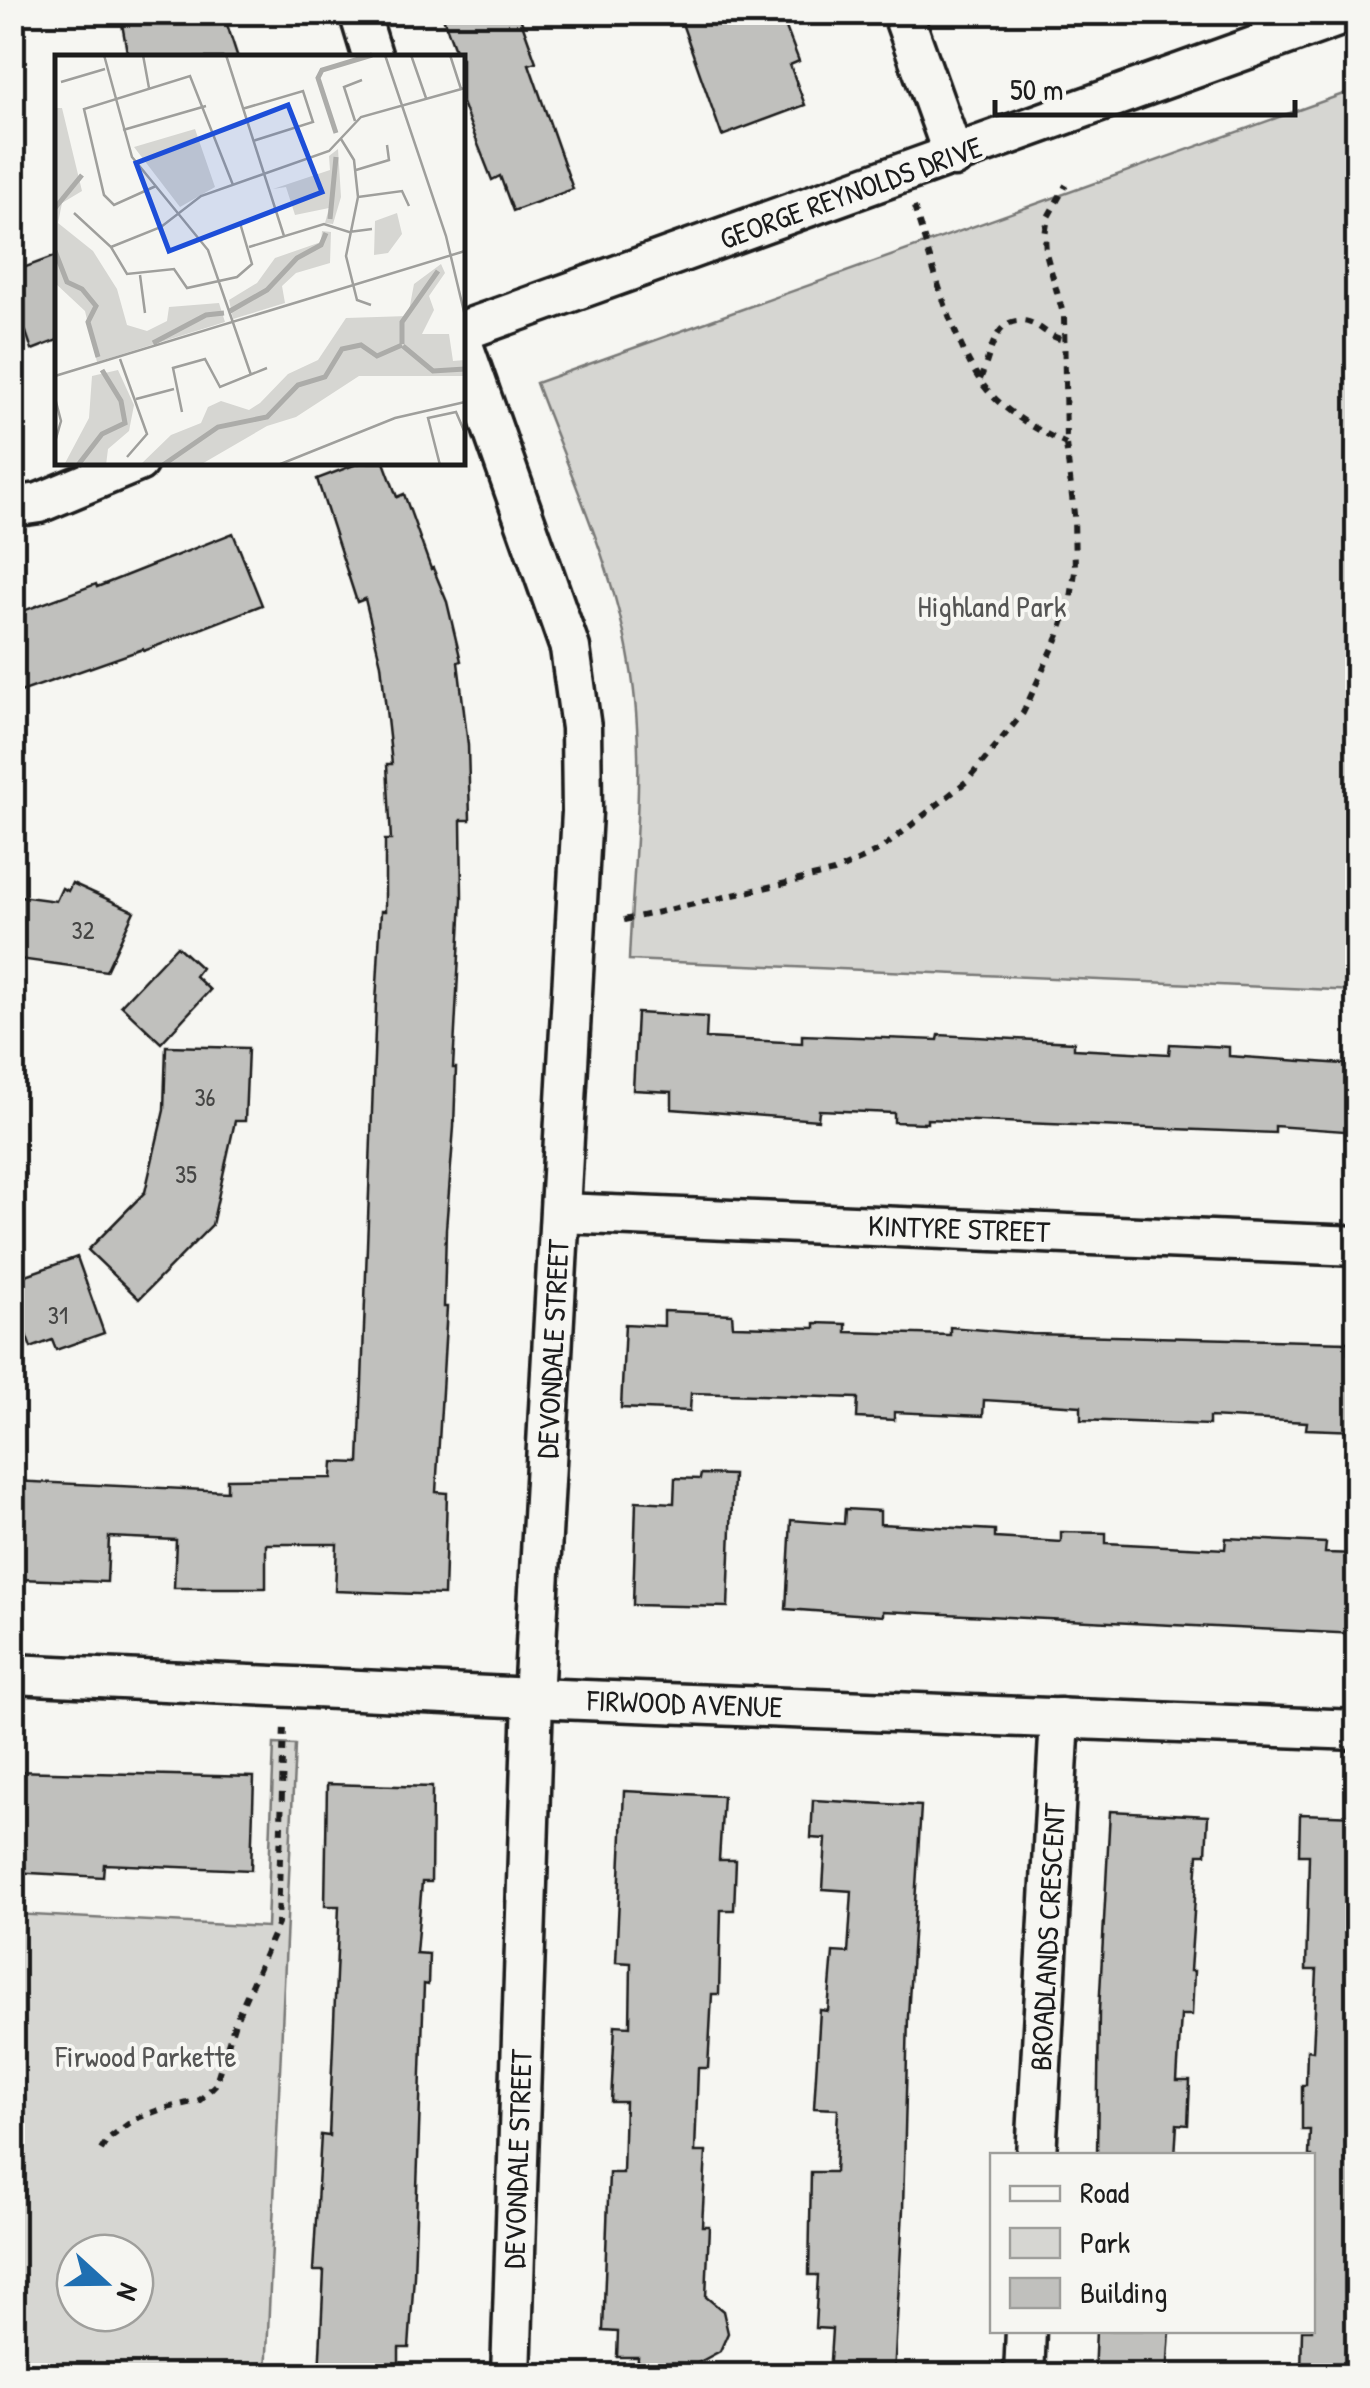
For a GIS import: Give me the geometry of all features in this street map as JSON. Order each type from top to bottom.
[{"type":"street","points":[[359,12],[372,55]]},
{"type":"street","points":[[902,12],[954,157]]},
{"type":"street","name":"GEORGE REYNOLDS DRIVE","points":[[465,330],[1352,12]]},
{"type":"street","name":"DEVONDALE STREET","points":[[465,350],[570,648],[581,728],[582,812],[532,1698],[510,2376]]},
{"type":"street","points":[[12,507],[39,503],[131,465]]},
{"type":"street","name":"KINTYRE STREET","points":[[561,1212],[1358,1246]]},
{"type":"street","name":"FIRWOOD AVENUE","points":[[12,1674],[1358,1730]]},
{"type":"street","name":"BROADLANDS CRESCENT","points":[[1036,2153],[1060,1718]]},
{"type":"street","points":[[1024,2376],[1026,2333]]},
{"type":"path","points":[[903,175],[962,345],[980,379],[1008,411],[1066,444]]},
{"type":"path","points":[[624,920],[834,872],[880,850],[967,781],[1024,713],[1071,598],[1075,572],[1074,514],[1066,444],[1064,317],[1045,236],[1048,217],[1066,185]]},
{"type":"path","points":[[980,379],[996,334],[1010,323],[1027,322],[1065,340]]},
{"type":"path","points":[[101,2150],[108,2139],[135,2119],[200,2100],[215,2085],[235,2022],[278,1924],[286,1688]]},
{"type":"green space","name":"Highland Park","points":[[1357,89],[1357,991],[629,960],[638,774],[630,664],[602,556],[536,383]]},
{"type":"green space","name":"Firwood Parkette","points":[[274,1744],[295,1745],[266,2375],[13,2375],[13,1914],[267,1927]]},
{"type":"building","points":[[120,12],[223,12],[237,55],[127,55]]},
{"type":"building","points":[[441,12],[518,12],[536,62],[529,64],[573,189],[513,211],[500,176],[492,180],[465,111],[465,55],[457,55]]},
{"type":"building","points":[[678,12],[780,12],[799,61],[790,65],[805,105],[722,136]]},
{"type":"building","points":[[55,256],[55,341],[32,350],[26,332],[12,337],[12,272]]},
{"type":"building","points":[[354,465],[385,465],[397,497],[404,494],[447,602],[461,661],[458,662],[468,745],[470,820],[461,820],[454,1127],[436,1492],[447,1493],[444,1595],[335,1591],[337,1544],[266,1544],[266,1588],[174,1588],[176,1540],[109,1537],[107,1582],[19,1579],[21,1533],[12,1533],[12,1481],[227,1491],[227,1479],[332,1478],[333,1462],[359,1463],[376,1003],[381,911],[385,911],[385,840],[391,840],[387,764],[392,764],[381,664],[365,599],[357,602],[317,479]]},
{"type":"building","points":[[233,533],[262,605],[144,651],[12,695],[12,615],[96,584],[97,587]]},
{"type":"building","points":[[72,883],[134,911],[106,971],[12,958],[12,895],[56,901],[62,888],[68,891]]},
{"type":"building","points":[[177,946],[201,968],[195,976],[210,990],[161,1043],[121,1005]]},
{"type":"building","points":[[637,1013],[707,1017],[706,1038],[802,1043],[802,1035],[938,1040],[939,1035],[1074,1042],[1074,1049],[1169,1054],[1170,1044],[1229,1047],[1229,1056],[1358,1065],[1358,1132],[1275,1126],[1275,1133],[927,1119],[927,1123],[894,1122],[894,1113],[819,1110],[818,1120],[672,1109],[672,1092],[633,1090]]},
{"type":"building","points":[[166,1046],[248,1048],[245,1121],[235,1121],[212,1225],[139,1299],[88,1250],[145,1192],[164,1110]]},
{"type":"building","points":[[77,1257],[104,1333],[56,1350],[52,1340],[31,1348],[12,1297],[12,1280]]},
{"type":"building","points":[[664,1311],[732,1314],[733,1326],[815,1328],[815,1323],[846,1324],[846,1332],[950,1335],[950,1327],[1032,1334],[1348,1342],[1348,1354],[1358,1354],[1358,1431],[1306,1429],[1307,1422],[1209,1417],[1209,1425],[1081,1420],[1081,1406],[984,1400],[983,1416],[894,1412],[894,1420],[857,1418],[858,1398],[691,1393],[690,1411],[621,1408],[625,1324],[664,1326]]},
{"type":"building","points":[[701,1474],[733,1475],[728,1607],[633,1605],[636,1501],[674,1503],[675,1478],[700,1479]]},
{"type":"building","points":[[845,1509],[880,1511],[880,1524],[995,1530],[995,1538],[1061,1542],[1061,1532],[1106,1533],[1106,1543],[1225,1549],[1226,1538],[1326,1543],[1325,1553],[1358,1554],[1358,1634],[786,1609],[791,1520],[844,1524]]},
{"type":"building","points":[[12,1771],[254,1777],[251,1870],[104,1864],[103,1877],[12,1872]]},
{"type":"building","points":[[327,1784],[432,1787],[431,1882],[422,1882],[416,1953],[429,1954],[428,1985],[424,1984],[414,2276],[409,2348],[399,2348],[399,2376],[319,2376],[324,2271],[313,2271],[321,2135],[329,2136],[339,1906],[325,1906]]},
{"type":"building","points":[[624,1791],[723,1796],[719,1860],[736,1860],[734,1910],[721,1910],[719,1994],[712,1994],[708,2068],[698,2068],[695,2152],[706,2152],[702,2226],[709,2226],[706,2297],[723,2311],[728,2333],[720,2351],[698,2363],[697,2376],[637,2376],[638,2357],[617,2357],[618,2332],[603,2331],[609,2173],[623,2173],[625,2102],[611,2102],[615,2025],[630,2026],[631,1963],[616,1962]]},
{"type":"building","points":[[813,1800],[921,1806],[908,2016],[894,2376],[829,2376],[832,2329],[815,2328],[818,2275],[809,2275],[811,2172],[835,2172],[838,2109],[814,2108],[820,2010],[828,2011],[833,1952],[848,1953],[852,1891],[823,1889],[826,1839],[811,1838]]},
{"type":"building","points":[[1110,1811],[1208,1816],[1206,1854],[1198,1854],[1190,1971],[1194,1971],[1192,2015],[1181,2015],[1177,2081],[1190,2081],[1188,2125],[1177,2124],[1175,2153],[1097,2153],[1099,2011]]},
{"type":"building","points":[[1300,1814],[1358,1816],[1358,2376],[1301,2376],[1302,2333],[1315,2333],[1315,2153],[1309,2153],[1310,2130],[1302,2130],[1302,2085],[1306,2085],[1307,2050],[1313,2051],[1317,1970],[1306,1970],[1309,1855],[1299,1855]]},
{"type":"building","points":[[1096,2333],[1170,2333],[1167,2376],[1094,2376]]}]
